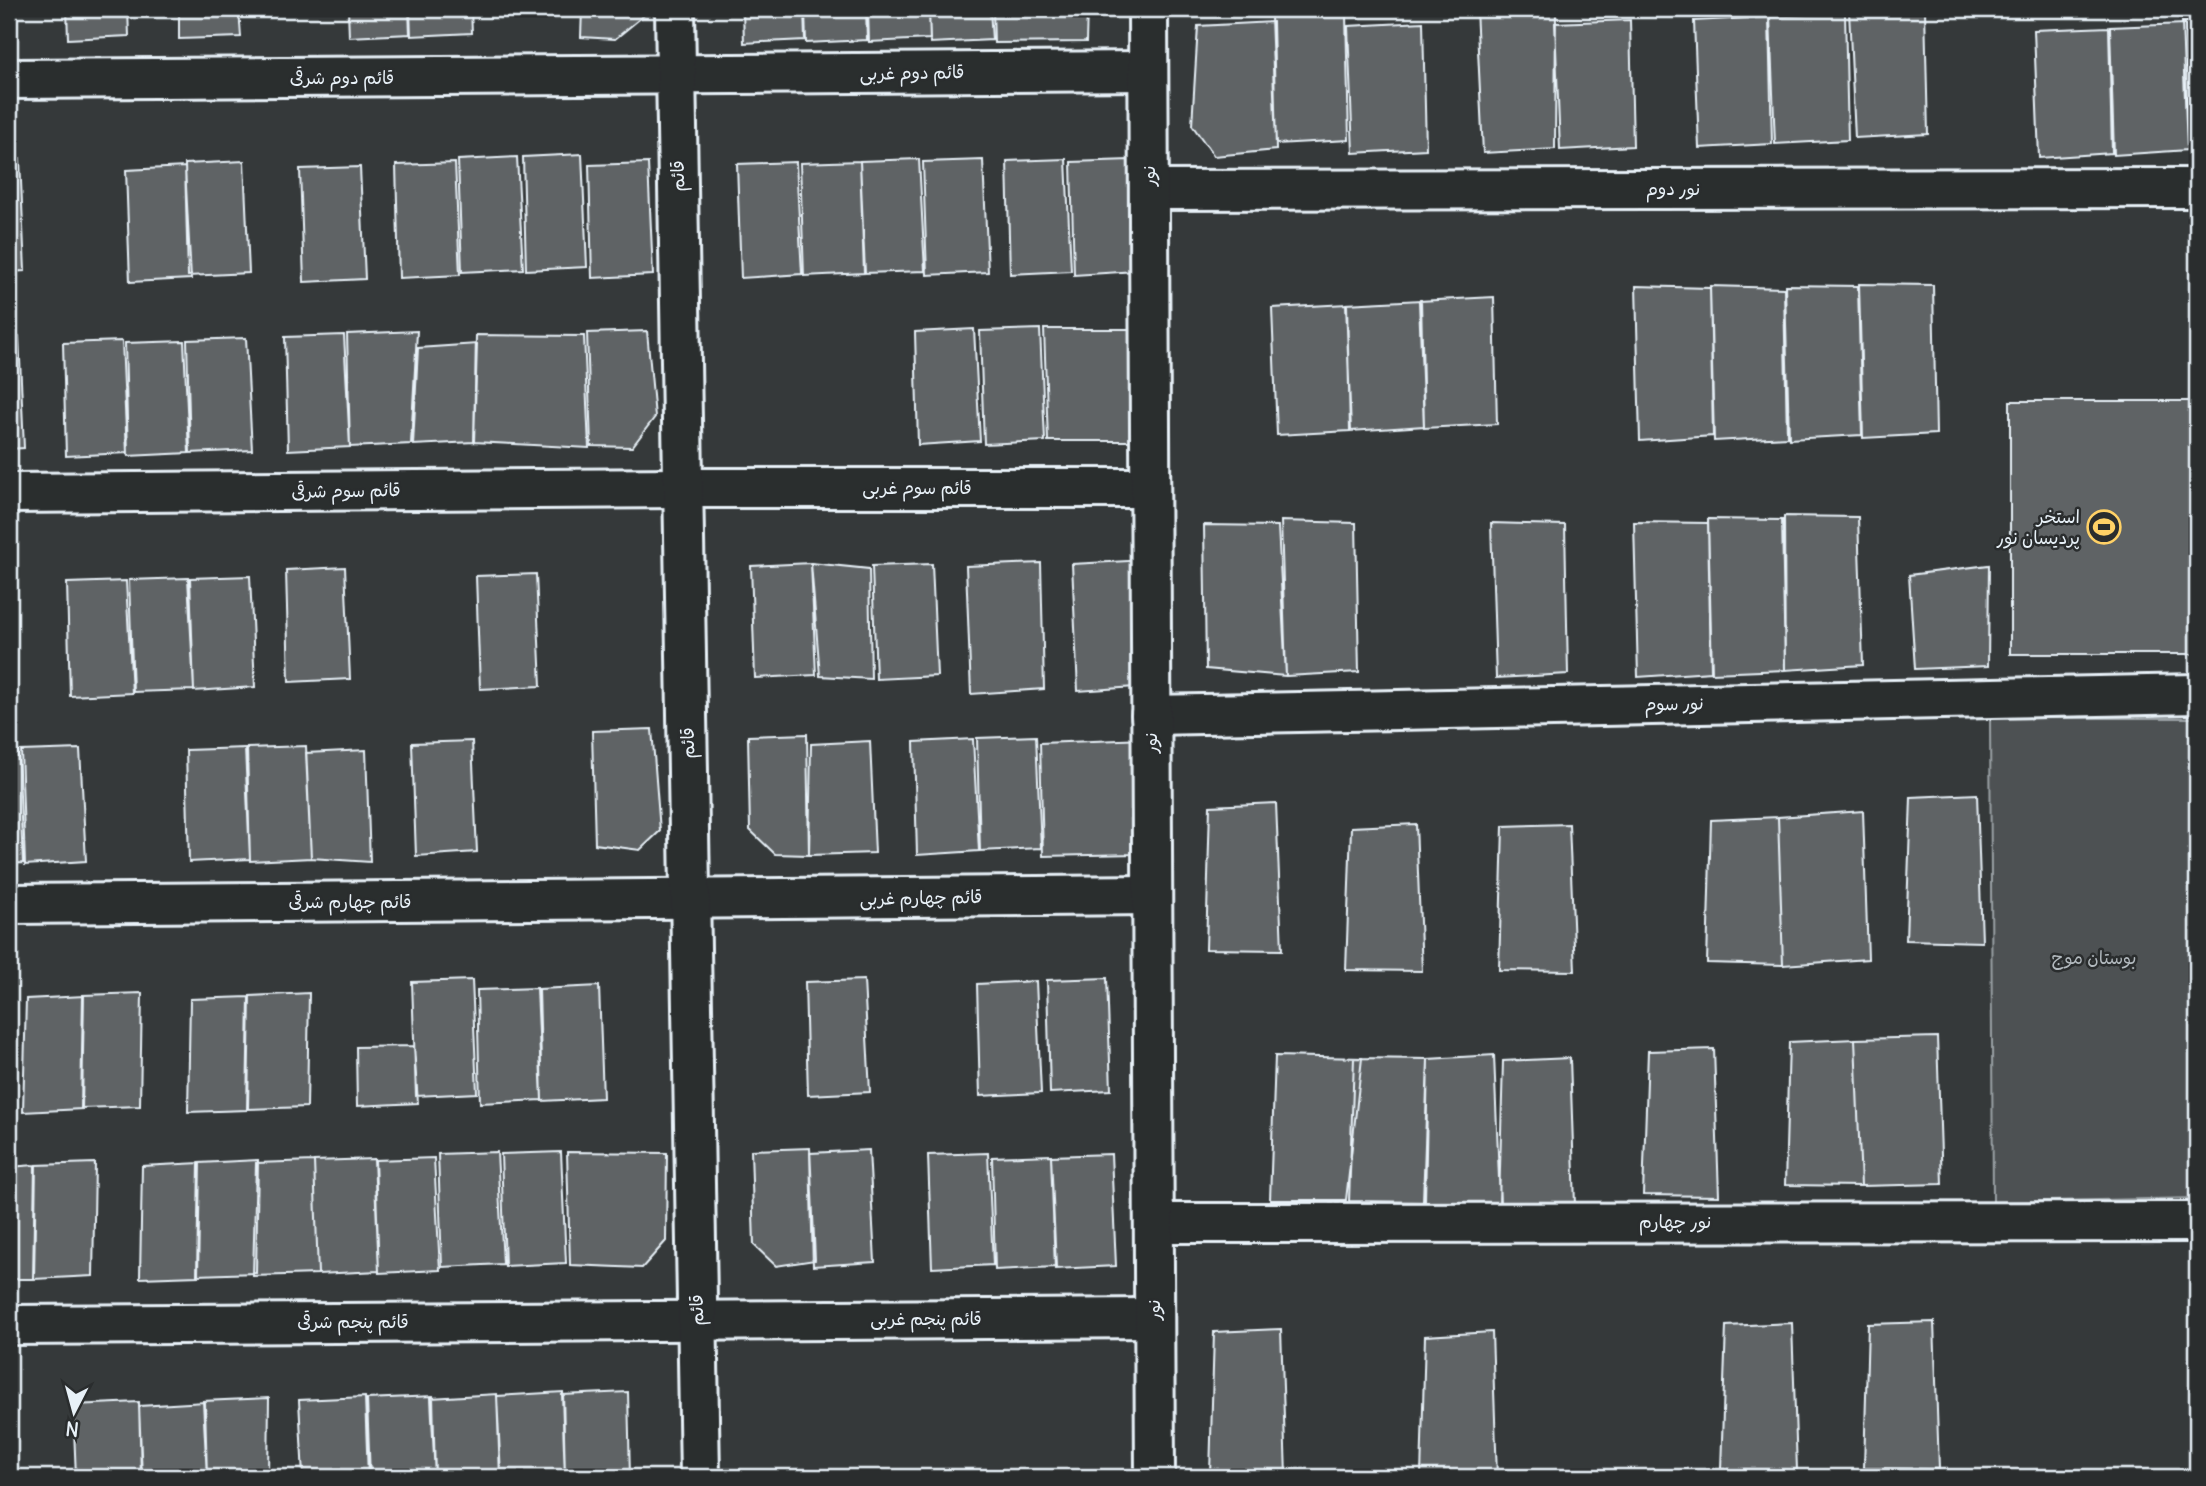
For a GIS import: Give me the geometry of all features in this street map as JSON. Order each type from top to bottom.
[{"type":"street","name":"قائم","points":[[675,9],[700,1477]]},
{"type":"street","name":"نور","points":[[1148,9],[1155,1477]]},
{"type":"street","name":"قائم دوم غربی","points":[[676,76],[1149,71]]},
{"type":"street","name":"قائم دوم شرقی","points":[[9,79],[676,76]]},
{"type":"street","name":"نور دوم","points":[[1149,190],[2197,188]]},
{"type":"street","name":"قائم سوم غربی","points":[[683,488],[1150,488]]},
{"type":"street","name":"قائم سوم شرقی","points":[[9,494],[683,488]]},
{"type":"street","name":"نور سوم","points":[[1151,715],[2197,694]]},
{"type":"street","name":"قائم چهارم غربی","points":[[691,901],[1152,895]]},
{"type":"street","name":"قائم چهارم شرقی","points":[[9,904],[691,901]]},
{"type":"street","name":"نور چهارم","points":[[1154,1223],[2197,1222]]},
{"type":"street","name":"قائم پنجم غربی","points":[[698,1319],[1154,1318]]},
{"type":"street","name":"قائم پنجم شرقی","points":[[9,1325],[698,1319]]},
{"type":"green space","name":"بوستان موج","points":[[1990,718],[2197,718],[2197,1198],[1993,1202]]},
{"type":"building","points":[[67,9],[128,9],[129,36],[68,39]]},
{"type":"building","points":[[179,9],[239,9],[241,37],[179,39]]},
{"type":"building","points":[[348,9],[409,9],[410,34],[349,37]]},
{"type":"building","points":[[410,9],[471,9],[472,33],[411,36]]},
{"type":"building","points":[[582,9],[648,9],[648,12],[615,39],[581,37]]},
{"type":"building","points":[[743,9],[804,9],[805,40],[744,43]]},
{"type":"building","points":[[805,9],[866,9],[867,40],[806,43]]},
{"type":"building","points":[[868,9],[929,9],[930,39],[869,42]]},
{"type":"building","points":[[929,9],[990,9],[992,40],[930,43]]},
{"type":"building","points":[[993,9],[1087,9],[1086,42],[994,43]]},
{"type":"building","points":[[1476,9],[1556,9],[1555,149],[1483,153]]},
{"type":"building","points":[[1925,9],[1928,134],[1855,138],[1849,11]]},
{"type":"building","points":[[1845,13],[1848,140],[1775,144],[1770,17]]},
{"type":"building","points":[[1346,14],[1349,140],[1276,144],[1271,17]]},
{"type":"building","points":[[1769,17],[1772,144],[1699,148],[1694,21]]},
{"type":"building","points":[[1630,20],[1633,146],[1560,150],[1555,23]]},
{"type":"building","points":[[1273,22],[1276,150],[1214,156],[1192,125],[1198,26]]},
{"type":"building","points":[[1423,22],[1426,149],[1353,153],[1348,26]]},
{"type":"building","points":[[2182,22],[2197,22],[2197,149],[2187,150]]},
{"type":"building","points":[[2185,24],[2188,150],[2114,155],[2110,27]]},
{"type":"building","points":[[2109,27],[2112,153],[2039,158],[2034,30]]},
{"type":"building","points":[[582,154],[587,267],[526,270],[523,157]]},
{"type":"building","points":[[517,157],[523,269],[462,272],[458,160]]},
{"type":"building","points":[[20,159],[25,271],[9,272],[9,160]]},
{"type":"building","points":[[919,159],[925,271],[864,273],[860,161]]},
{"type":"building","points":[[1066,159],[1071,271],[1010,274],[1007,161]]},
{"type":"building","points":[[983,160],[988,272],[927,275],[923,162]]},
{"type":"building","points":[[1130,160],[1136,271],[1074,275],[1071,162]]},
{"type":"building","points":[[244,161],[249,273],[188,276],[185,164]]},
{"type":"building","points":[[860,161],[865,273],[804,276],[800,163]]},
{"type":"building","points":[[796,162],[802,274],[741,278],[737,164]]},
{"type":"building","points":[[455,163],[460,275],[399,278],[396,165]]},
{"type":"building","points":[[648,163],[653,275],[592,278],[589,165]]},
{"type":"building","points":[[185,167],[191,279],[130,282],[126,170]]},
{"type":"building","points":[[360,167],[365,279],[304,282],[300,169]]},
{"type":"building","points":[[1859,284],[1933,285],[1936,434],[1863,438]]},
{"type":"building","points":[[1785,285],[1858,286],[1862,435],[1789,439]]},
{"type":"building","points":[[1636,286],[1710,288],[1713,436],[1640,441]]},
{"type":"building","points":[[1710,286],[1784,288],[1787,437],[1714,441]]},
{"type":"building","points":[[1494,297],[1497,424],[1424,428],[1419,301]]},
{"type":"building","points":[[1421,300],[1424,426],[1351,431],[1346,304]]},
{"type":"building","points":[[1347,304],[1350,431],[1277,435],[1272,308]]},
{"type":"building","points":[[974,329],[980,441],[918,445],[915,332]]},
{"type":"building","points":[[1040,329],[1045,441],[984,444],[980,331]]},
{"type":"building","points":[[1044,329],[1132,329],[1140,441],[1048,441]]},
{"type":"building","points":[[417,331],[411,444],[350,447],[347,334]]},
{"type":"building","points":[[647,331],[655,417],[632,447],[591,446],[587,333]]},
{"type":"building","points":[[344,335],[350,447],[288,450],[285,337]]},
{"type":"building","points":[[476,335],[584,336],[589,448],[474,442]]},
{"type":"building","points":[[19,336],[24,448],[9,449],[9,337]]},
{"type":"building","points":[[246,338],[252,450],[190,453],[187,340]]},
{"type":"building","points":[[122,341],[127,453],[66,456],[63,343]]},
{"type":"building","points":[[184,341],[189,453],[128,456],[125,343]]},
{"type":"building","points":[[477,344],[474,442],[413,445],[418,348]]},
{"type":"building","name":"استخر پردیسان نور","points":[[2010,401],[2197,401],[2197,654],[2010,654]]},
{"type":"building","points":[[1784,516],[1858,517],[1863,665],[1785,670]]},
{"type":"building","points":[[1708,519],[1782,520],[1785,670],[1712,673]]},
{"type":"building","points":[[1281,521],[1356,523],[1359,672],[1286,676]]},
{"type":"building","points":[[1634,522],[1708,523],[1711,672],[1638,677]]},
{"type":"building","points":[[1491,523],[1565,525],[1568,674],[1496,678]]},
{"type":"building","points":[[1204,525],[1278,526],[1286,676],[1206,669]]},
{"type":"building","points":[[1147,560],[1150,686],[1078,691],[1072,564]]},
{"type":"building","points":[[811,563],[816,675],[755,678],[751,566]]},
{"type":"building","points":[[811,563],[869,569],[871,679],[820,676]]},
{"type":"building","points":[[1041,563],[1044,689],[971,694],[966,566]]},
{"type":"building","points":[[932,564],[937,676],[876,679],[872,566]]},
{"type":"building","points":[[1989,565],[1988,666],[1915,669],[1909,575]]},
{"type":"building","points":[[345,567],[350,679],[289,682],[286,570]]},
{"type":"building","points":[[536,574],[541,686],[480,689],[476,576]]},
{"type":"building","points":[[250,576],[255,687],[194,691],[190,578]]},
{"type":"building","points":[[188,578],[194,690],[133,692],[129,580]]},
{"type":"building","points":[[126,581],[132,693],[70,696],[67,583]]},
{"type":"building","points":[[652,729],[660,831],[640,850],[595,844],[592,731]]},
{"type":"building","points":[[807,734],[809,855],[775,854],[750,830],[748,736]]},
{"type":"building","points":[[1036,736],[1041,848],[980,851],[977,738]]},
{"type":"building","points":[[973,739],[979,851],[917,855],[914,742]]},
{"type":"building","points":[[1146,739],[1136,854],[1043,856],[1040,743]]},
{"type":"building","points":[[472,741],[477,852],[416,856],[412,743]]},
{"type":"building","points":[[870,741],[875,853],[809,855],[811,744]]},
{"type":"building","points":[[306,746],[311,858],[250,861],[247,748]]},
{"type":"building","points":[[245,748],[250,859],[189,862],[186,750]]},
{"type":"building","points":[[80,749],[86,861],[25,865],[21,751]]},
{"type":"building","points":[[366,750],[370,862],[311,858],[306,753]]},
{"type":"building","points":[[9,751],[18,751],[23,863],[9,864]]},
{"type":"building","points":[[1977,794],[1982,942],[1906,940],[1911,797]]},
{"type":"building","points":[[1276,803],[1282,950],[1206,949],[1210,806]]},
{"type":"building","points":[[1863,811],[1868,959],[1783,965],[1778,817]]},
{"type":"building","points":[[1778,817],[1783,965],[1707,963],[1711,820]]},
{"type":"building","points":[[1416,824],[1422,971],[1346,970],[1351,827]]},
{"type":"building","points":[[1569,824],[1575,971],[1499,970],[1503,826]]},
{"type":"building","points":[[1107,978],[1111,1090],[1050,1093],[1047,980]]},
{"type":"building","points":[[472,980],[477,1093],[416,1096],[412,982]]},
{"type":"building","points":[[864,980],[870,1092],[808,1095],[805,982]]},
{"type":"building","points":[[1036,981],[1041,1093],[980,1096],[977,984]]},
{"type":"building","points":[[599,986],[603,1098],[542,1101],[539,989]]},
{"type":"building","points":[[537,988],[542,1100],[480,1103],[477,990]]},
{"type":"building","points":[[142,993],[140,1106],[81,1108],[83,995]]},
{"type":"building","points":[[309,993],[307,1107],[248,1109],[250,996]]},
{"type":"building","points":[[84,996],[82,1109],[23,1112],[26,999]]},
{"type":"building","points":[[249,997],[247,1110],[188,1112],[190,999]]},
{"type":"building","points":[[1937,1037],[1942,1184],[1861,1186],[1855,1039]]},
{"type":"building","points":[[1855,1039],[1861,1186],[1785,1185],[1789,1042]]},
{"type":"building","points":[[414,1046],[418,1103],[357,1106],[356,1047]]},
{"type":"building","points":[[1714,1049],[1719,1196],[1643,1195],[1648,1051]]},
{"type":"building","points":[[1494,1055],[1500,1203],[1423,1202],[1428,1059]]},
{"type":"building","points":[[1275,1056],[1362,1058],[1346,1200],[1270,1200]]},
{"type":"building","points":[[1354,1058],[1428,1059],[1425,1202],[1349,1201]]},
{"type":"building","points":[[1570,1058],[1575,1205],[1499,1204],[1503,1061]]},
{"type":"building","points":[[810,1148],[815,1260],[776,1266],[754,1245],[751,1150]]},
{"type":"building","points":[[869,1150],[875,1262],[813,1266],[810,1153]]},
{"type":"building","points":[[497,1152],[503,1264],[442,1267],[438,1154]]},
{"type":"building","points":[[561,1152],[566,1263],[505,1266],[501,1154]]},
{"type":"building","points":[[567,1152],[667,1153],[666,1241],[642,1268],[570,1265]]},
{"type":"building","points":[[988,1153],[993,1265],[932,1268],[928,1155]]},
{"type":"building","points":[[1111,1154],[1116,1266],[1055,1269],[1051,1156]]},
{"type":"building","points":[[1051,1155],[1056,1267],[995,1270],[992,1157]]},
{"type":"building","points":[[434,1158],[440,1270],[379,1273],[375,1160]]},
{"type":"building","points":[[374,1159],[379,1271],[318,1274],[314,1161]]},
{"type":"building","points":[[258,1160],[256,1273],[197,1275],[199,1163]]},
{"type":"building","points":[[314,1161],[318,1274],[253,1276],[256,1163]]},
{"type":"building","points":[[95,1163],[93,1276],[34,1279],[36,1165]]},
{"type":"building","points":[[200,1163],[198,1276],[140,1278],[142,1166]]},
{"type":"building","points":[[35,1165],[33,1279],[9,1279],[9,1167]]},
{"type":"building","points":[[1934,1322],[1939,1469],[1864,1468],[1868,1324]]},
{"type":"building","points":[[1792,1323],[1797,1470],[1721,1469],[1726,1326]]},
{"type":"building","points":[[1281,1329],[1286,1476],[1210,1475],[1214,1332]]},
{"type":"building","points":[[1492,1332],[1497,1477],[1421,1477],[1425,1336]]},
{"type":"building","points":[[563,1392],[565,1477],[501,1477],[497,1396]]},
{"type":"building","points":[[628,1392],[630,1477],[565,1477],[562,1395]]},
{"type":"building","points":[[497,1394],[500,1477],[435,1477],[431,1398]]},
{"type":"building","points":[[433,1396],[435,1477],[370,1477],[367,1399]]},
{"type":"building","points":[[365,1397],[368,1477],[303,1477],[299,1400]]},
{"type":"building","points":[[269,1398],[268,1477],[207,1477],[203,1401]]},
{"type":"building","points":[[139,1402],[141,1477],[76,1477],[73,1405]]},
{"type":"building","points":[[205,1402],[207,1477],[142,1477],[139,1406]]},
{"type":"place","name":"استخر پردیسان نور","points":[[2104,527]]}]
